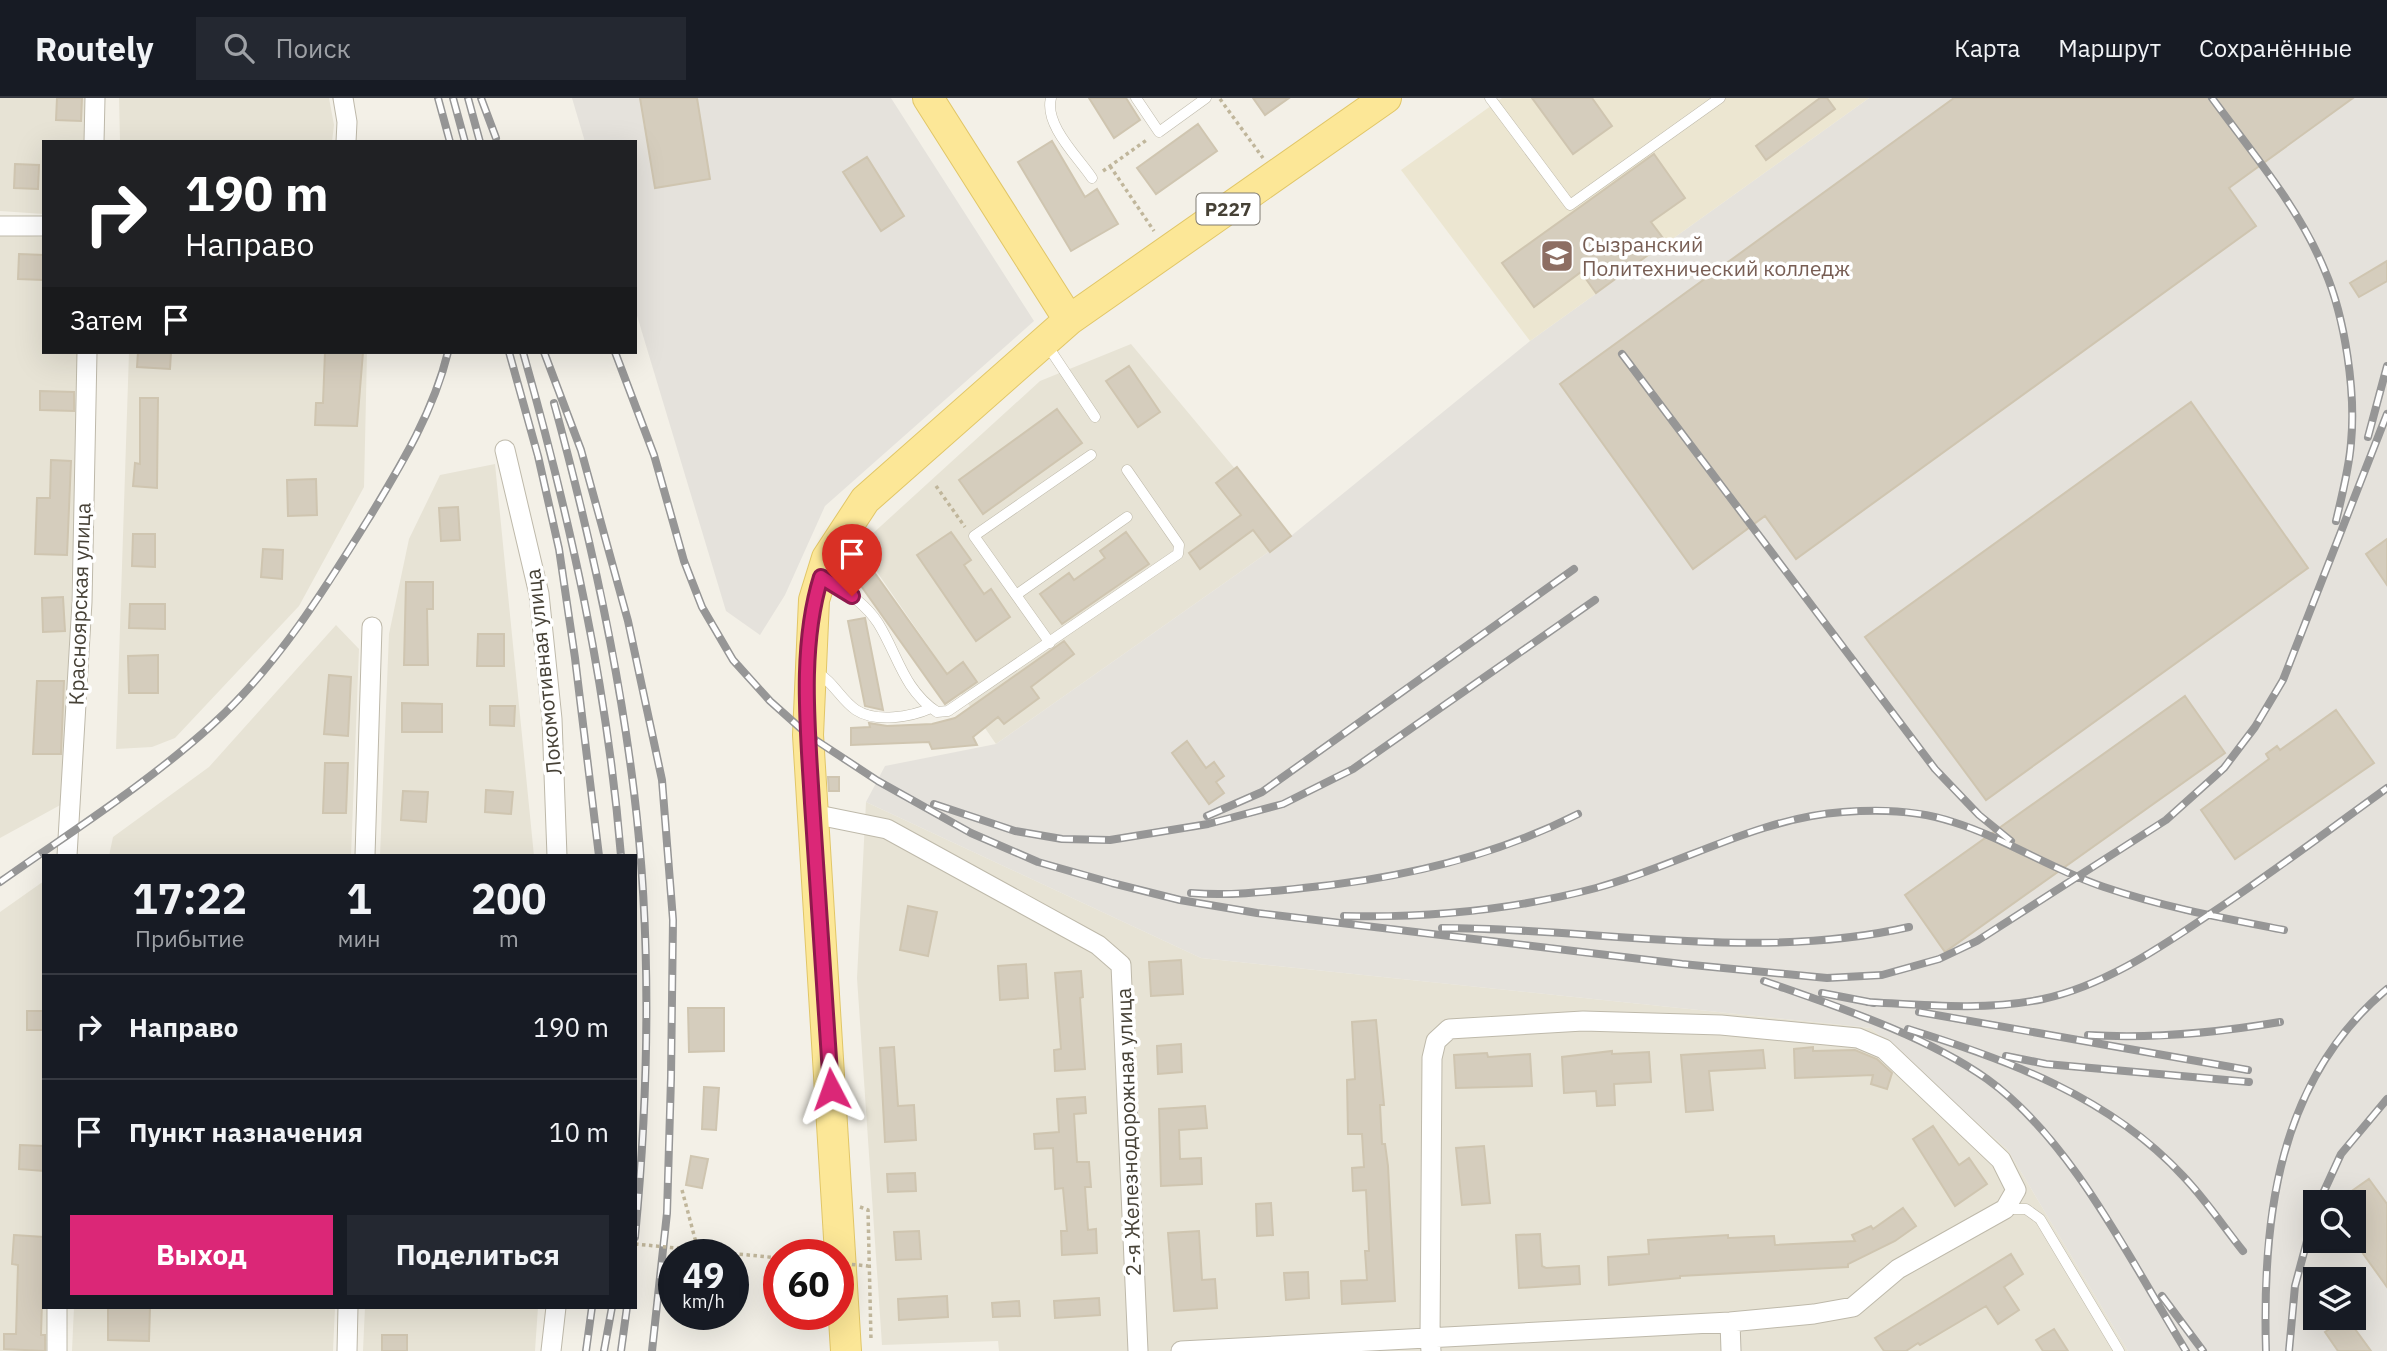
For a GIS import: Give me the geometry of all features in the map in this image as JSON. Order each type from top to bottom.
[{"type":"main road","points":[[928,98],[1069,320]]},
{"type":"main road","name":"Р227","points":[[846,1351],[808,735],[814,600],[833,547],[865,500],[1069,320],[1386,98]]},
{"type":"street","points":[[94,140],[95,98]]},
{"type":"street","points":[[343,98],[347,122],[346,140]]},
{"type":"street","points":[[0,226],[42,226]]},
{"type":"street","name":"Красноярская улица","points":[[67,854],[82,602],[88,354]]},
{"type":"street","name":"Локомотивная улица","points":[[505,450],[539,594],[552,719],[557,854]]},
{"type":"street","points":[[365,854],[372,626]]},
{"type":"street","name":"2-я Железнодорожная улица","points":[[813,814],[887,829],[1098,945],[1121,965],[1138,1351]]},
{"type":"street","points":[[1181,1351],[1431,1345],[1730,1322],[1814,1314],[1853,1307],[1898,1269],[2005,1209],[2016,1189],[2001,1160],[1884,1049],[1858,1038],[1721,1026],[1583,1021],[1449,1029],[1436,1041],[1432,1058],[1431,1345]]},
{"type":"street","points":[[57,1309],[57,1351]]},
{"type":"street","points":[[347,1351],[348,1309]]},
{"type":"street","points":[[551,1351],[556,1309]]},
{"type":"street","points":[[1730,1322],[1731,1351]]},
{"type":"lane","points":[[1051,98],[1049,106],[1055,125],[1092,178]]},
{"type":"lane","points":[[1136,98],[1159,132],[1206,98]]},
{"type":"lane","points":[[1489,98],[1570,205],[1720,98]]},
{"type":"lane","points":[[1045,341],[1095,417]]},
{"type":"lane","points":[[1050,643],[974,536],[1091,455]]},
{"type":"lane","points":[[821,577],[865,607],[887,638],[907,683],[920,700],[936,712],[948,711],[1178,554],[1175,539],[1127,470]]},
{"type":"lane","points":[[1016,596],[1127,517]]},
{"type":"lane","points":[[810,668],[822,675],[855,710],[869,715],[904,716],[931,708]]},
{"type":"lane","points":[[2005,1209],[2026,1209],[2040,1219],[2119,1351]]},
{"type":"path","points":[[1219,98],[1264,159]]},
{"type":"path","points":[[1092,178],[1159,132]]},
{"type":"path","points":[[1110,166],[1157,236]]},
{"type":"path","points":[[936,486],[956,519],[974,536]]},
{"type":"path","points":[[682,1189],[695,1239]]},
{"type":"path","points":[[868,1210],[871,1336]]},
{"type":"path","points":[[637,1244],[658,1246]]},
{"type":"path","points":[[854,1265],[868,1266]]},
{"type":"shaded area","points":[[0,98],[86,98],[85,140],[42,140],[42,214],[0,211]]},
{"type":"shaded area","points":[[119,98],[329,98],[334,125],[332,140],[120,140]]},
{"type":"shaded area","points":[[572,98],[891,98],[1034,321],[825,506],[785,595],[760,635],[726,611],[637,316],[637,140],[584,140]]},
{"type":"shaded area","name":"Сызранский Политехнический колледж","points":[[1502,98],[1869,98],[1530,341],[1401,170]]},
{"type":"shaded area","points":[[1869,98],[2387,98],[2387,1351],[2128,1351],[2008,1150],[1871,1028],[1201,958],[866,802],[885,766],[996,744],[1291,536],[1530,341]]},
{"type":"shaded area","points":[[0,234],[42,237],[42,354],[80,354],[64,803],[0,838]]},
{"type":"shaded area","points":[[1131,344],[1291,536],[996,744],[859,546],[1040,381]]},
{"type":"shaded area","points":[[129,354],[367,354],[364,487],[299,606],[175,738],[152,747],[116,749]]},
{"type":"shaded area","points":[[495,464],[534,854],[380,854],[389,634],[409,539],[440,475]]},
{"type":"shaded area","points":[[336,625],[359,649],[351,854],[109,854],[113,837],[209,767]]},
{"type":"shaded area","points":[[866,802],[1201,958],[1871,1028],[2008,1150],[2128,1351],[999,1351],[998,1341],[882,1345],[857,978]]},
{"type":"shaded area","points":[[42,882],[42,1309],[52,1309],[51,1351],[0,1351],[0,912]]},
{"type":"shaded area","points":[[74,1309],[335,1309],[333,1351],[72,1351]]},
{"type":"shaded area","points":[[365,1309],[538,1309],[535,1351],[363,1351]]},
{"type":"building","points":[[57,98],[82,98],[81,121],[56,120]]},
{"type":"building","points":[[640,98],[697,98],[710,179],[655,188]]},
{"type":"building","points":[[1089,98],[1126,98],[1140,120],[1114,138]]},
{"type":"building","points":[[1253,98],[1289,98],[1265,115]]},
{"type":"building","points":[[1532,98],[1592,98],[1612,126],[1573,154]]},
{"type":"building","points":[[1820,98],[1827,98],[1835,109],[1766,160],[1756,146]]},
{"type":"building","points":[[1954,98],[2353,98],[2229,188],[2256,226],[1796,559],[1765,516],[1693,569],[1560,384]]},
{"type":"building","points":[[1198,124],[1217,151],[1156,194],[1137,168]]},
{"type":"building","points":[[1052,141],[1085,197],[1097,189],[1118,224],[1071,251],[1018,162]]},
{"type":"building","points":[[1654,154],[1685,198],[1651,222],[1666,242],[1596,293],[1581,272],[1534,307],[1502,263]]},
{"type":"building","points":[[867,157],[904,216],[881,231],[843,172]]},
{"type":"building","points":[[15,164],[39,165],[38,189],[14,188]]},
{"type":"building","points":[[19,254],[42,255],[42,280],[18,279]]},
{"type":"building","points":[[2387,261],[2387,281],[2359,297],[2350,283]]},
{"type":"building","points":[[138,354],[171,354],[170,369],[137,367]]},
{"type":"building","points":[[325,354],[363,354],[357,426],[315,425],[316,403],[323,403]]},
{"type":"building","points":[[1129,366],[1160,412],[1138,427],[1106,381]]},
{"type":"building","points":[[40,391],[74,392],[74,411],[40,410]]},
{"type":"building","points":[[140,398],[158,398],[157,488],[133,486],[135,463],[140,464]]},
{"type":"building","points":[[2191,402],[2308,568],[1986,800],[1865,637]]},
{"type":"building","points":[[1057,409],[1082,443],[983,514],[959,480]]},
{"type":"building","points":[[51,460],[71,461],[67,555],[35,554],[37,498],[50,498]]},
{"type":"building","points":[[1237,467],[1291,536],[1270,552],[1253,530],[1200,569],[1189,553],[1241,515],[1216,483]]},
{"type":"building","points":[[316,479],[317,515],[288,516],[287,480]]},
{"type":"building","points":[[458,507],[460,540],[441,541],[439,508]]},
{"type":"building","points":[[951,532],[971,560],[964,565],[984,594],[991,589],[1010,617],[976,641],[917,555]]},
{"type":"building","points":[[1126,532],[1149,564],[1062,624],[1040,594],[1069,573],[1074,580],[1105,558],[1100,551]]},
{"type":"building","points":[[133,534],[155,534],[155,567],[132,566]]},
{"type":"building","points":[[2387,539],[2387,585],[2366,554]]},
{"type":"building","points":[[263,549],[283,550],[282,579],[261,577]]},
{"type":"building","points":[[869,565],[947,674],[963,662],[977,682],[945,704],[854,576]]},
{"type":"building","points":[[406,582],[433,582],[433,609],[427,609],[428,665],[404,665]]},
{"type":"building","points":[[63,597],[65,631],[43,632],[42,598]]},
{"type":"building","points":[[130,604],[165,604],[165,629],[129,628]]},
{"type":"building","points":[[865,618],[883,710],[865,706],[848,621]]},
{"type":"building","points":[[478,634],[504,634],[504,666],[477,666]]},
{"type":"building","points":[[1064,641],[1074,654],[1031,687],[1039,698],[1004,724],[998,717],[973,737],[977,745],[932,749],[929,742],[851,745],[851,728],[870,727],[869,723],[887,726],[932,724],[955,718]]},
{"type":"building","points":[[158,655],[158,693],[129,693],[128,656]]},
{"type":"building","points":[[329,675],[351,677],[348,736],[324,734]]},
{"type":"building","points":[[37,681],[64,681],[61,754],[33,754]]},
{"type":"building","points":[[2185,696],[2225,753],[1945,952],[1905,895]]},
{"type":"building","points":[[402,703],[442,704],[442,732],[402,732]]},
{"type":"building","points":[[490,706],[515,706],[514,726],[490,725]]},
{"type":"building","points":[[2336,710],[2374,763],[2235,859],[2201,810],[2269,759],[2266,754],[2277,746],[2280,750]]},
{"type":"building","points":[[1187,741],[1206,768],[1214,762],[1224,776],[1216,782],[1224,793],[1209,804],[1172,753]]},
{"type":"building","points":[[325,763],[348,763],[346,813],[323,813]]},
{"type":"building","points":[[828,777],[839,777],[839,791],[829,791]]},
{"type":"building","points":[[486,790],[513,792],[511,814],[485,812]]},
{"type":"building","points":[[403,791],[428,792],[426,822],[401,820]]},
{"type":"building","points":[[908,906],[937,912],[928,956],[900,950]]},
{"type":"building","points":[[1181,960],[1183,994],[1151,996],[1149,962]]},
{"type":"building","points":[[1026,964],[1028,998],[1000,1000],[998,966]]},
{"type":"building","points":[[1081,971],[1083,997],[1080,998],[1085,1069],[1055,1071],[1054,1050],[1061,1049],[1055,973]]},
{"type":"building","points":[[688,1008],[724,1008],[724,1051],[689,1052]]},
{"type":"building","points":[[27,1011],[42,1011],[42,1030],[27,1030]]},
{"type":"building","points":[[1376,1020],[1384,1105],[1380,1105],[1382,1144],[1385,1144],[1388,1166],[1395,1301],[1342,1304],[1341,1281],[1367,1280],[1365,1251],[1369,1251],[1366,1190],[1353,1191],[1352,1168],[1364,1167],[1362,1134],[1348,1134],[1347,1080],[1355,1079],[1352,1022]]},
{"type":"building","points":[[1181,1044],[1182,1072],[1158,1074],[1157,1046]]},
{"type":"building","points":[[894,1047],[898,1106],[914,1105],[916,1140],[885,1142],[880,1048]]},
{"type":"building","points":[[1813,1047],[1813,1051],[1855,1050],[1877,1059],[1892,1073],[1887,1089],[1871,1084],[1873,1075],[1795,1078],[1794,1049]]},
{"type":"building","points":[[1763,1050],[1765,1068],[1709,1071],[1713,1110],[1686,1112],[1681,1055]]},
{"type":"building","points":[[1612,1051],[1612,1054],[1649,1052],[1651,1082],[1614,1084],[1615,1105],[1597,1106],[1596,1091],[1564,1093],[1562,1057]]},
{"type":"building","points":[[1487,1053],[1488,1057],[1530,1054],[1532,1086],[1456,1088],[1454,1055]]},
{"type":"building","points":[[704,1087],[719,1088],[716,1130],[702,1129]]},
{"type":"building","points":[[1085,1097],[1086,1113],[1074,1114],[1077,1162],[1089,1162],[1091,1187],[1085,1187],[1088,1230],[1096,1229],[1097,1253],[1062,1255],[1061,1231],[1067,1231],[1063,1188],[1055,1189],[1053,1148],[1035,1149],[1034,1134],[1059,1132],[1057,1099]]},
{"type":"building","points":[[1205,1106],[1207,1128],[1179,1130],[1180,1159],[1201,1158],[1202,1184],[1161,1186],[1159,1109]]},
{"type":"building","points":[[1933,1126],[1959,1165],[1969,1158],[1987,1184],[1955,1206],[1913,1139]]},
{"type":"building","points":[[20,1145],[42,1146],[42,1171],[19,1169]]},
{"type":"building","points":[[1484,1146],[1490,1203],[1462,1205],[1456,1148]]},
{"type":"building","points":[[691,1156],[708,1159],[702,1188],[686,1185]]},
{"type":"building","points":[[915,1173],[916,1191],[888,1192],[887,1174]]},
{"type":"building","points":[[2369,1179],[2387,1204],[2387,1287],[2363,1253],[2366,1253],[2366,1190],[2353,1190]]},
{"type":"building","points":[[1271,1203],[1273,1235],[1257,1236],[1256,1204]]},
{"type":"building","points":[[1903,1208],[1916,1226],[1895,1241],[1848,1264],[1848,1267],[1680,1276],[1609,1285],[1608,1257],[1649,1254],[1648,1240],[1728,1235],[1728,1238],[1774,1236],[1775,1245],[1855,1241],[1852,1235],[1871,1226],[1873,1229]]},
{"type":"building","points":[[919,1231],[921,1259],[896,1260],[894,1232]]},
{"type":"building","points":[[1199,1231],[1202,1280],[1215,1279],[1217,1308],[1174,1311],[1168,1233]]},
{"type":"building","points":[[1540,1234],[1542,1266],[1579,1266],[1580,1284],[1519,1288],[1516,1235]]},
{"type":"building","points":[[14,1235],[42,1237],[41,1335],[45,1335],[45,1351],[4,1349],[4,1334],[16,1334],[18,1265],[12,1264]]},
{"type":"building","points":[[2011,1254],[2023,1274],[2004,1287],[2019,1310],[1998,1324],[1986,1306],[1906,1351],[1884,1351],[1875,1338]]},
{"type":"building","points":[[1308,1272],[1309,1298],[1286,1300],[1284,1273]]},
{"type":"building","points":[[947,1296],[948,1317],[899,1320],[898,1299]]},
{"type":"building","points":[[1099,1298],[1100,1315],[1055,1318],[1054,1301]]},
{"type":"building","points":[[1019,1301],[1020,1316],[993,1317],[992,1303]]},
{"type":"building","points":[[108,1309],[150,1309],[149,1341],[108,1340]]},
{"type":"building","points":[[2054,1329],[2068,1351],[2043,1351],[2036,1340]]},
{"type":"building","points":[[2356,1330],[2371,1351],[2338,1351],[2325,1332]]},
{"type":"building","points":[[382,1335],[407,1335],[407,1351],[382,1351]]},
{"type":"railway","points":[[438,98],[449,140]]},
{"type":"railway","points":[[453,98],[464,140]]},
{"type":"railway","points":[[468,98],[479,140]]},
{"type":"railway","points":[[481,98],[496,138]]},
{"type":"railway","points":[[2212,98],[2274,181],[2302,225],[2332,290],[2343,333],[2352,401],[2349,463],[2336,521]]},
{"type":"railway","points":[[0,882],[162,767],[213,724],[258,678],[298,627],[393,478],[425,417],[447,354]]},
{"type":"railway","points":[[510,354],[538,456],[559,549],[599,854]]},
{"type":"railway","points":[[524,354],[556,477],[584,602],[606,728],[621,854]]},
{"type":"railway","points":[[545,354],[581,450],[628,621],[662,780],[673,920],[671,1078],[667,1213],[652,1351]]},
{"type":"railway","points":[[616,354],[654,455],[684,561],[702,607],[733,660],[770,701],[808,735],[878,781],[971,833],[1038,862],[1180,900],[1257,913],[1682,964],[1827,978],[1882,975],[1939,959],[1977,941],[2166,820],[2224,768],[2255,727],[2283,680],[2387,414]]},
{"type":"railway","points":[[1622,354],[1935,769],[1979,815],[2011,841]]},
{"type":"railway","points":[[2368,437],[2387,366]]},
{"type":"railway","points":[[554,403],[579,499],[611,645],[640,847],[646,958],[646,1070],[637,1215]]},
{"type":"railway","points":[[1207,816],[1262,792],[1574,569]]},
{"type":"railway","points":[[934,804],[1015,831],[1062,839],[1110,840],[1208,824],[1283,804],[1353,769],[1595,600]]},
{"type":"railway","points":[[1867,1002],[1999,1005],[2043,999],[2086,986],[2147,955],[2274,870],[2387,788]]},
{"type":"railway","points":[[1344,916],[1440,914],[1565,896],[1627,879],[1780,823],[1843,812],[1885,811],[1926,815],[1953,822],[2085,880],[2126,894],[2193,912],[2284,930]]},
{"type":"railway","points":[[1191,893],[1275,891],[1409,872],[1512,843],[1578,814]]},
{"type":"railway","points":[[1442,928],[1735,943],[1851,937],[1909,927]]},
{"type":"railway","points":[[1764,981],[1908,1035],[1963,1063],[2018,1105],[2073,1168],[2098,1204],[2186,1351]]},
{"type":"railway","points":[[2266,1351],[2268,1251],[2284,1154],[2300,1108],[2322,1065],[2350,1025],[2387,989]]},
{"type":"railway","points":[[1822,993],[1874,1003]]},
{"type":"railway","points":[[1919,1012],[2248,1070]]},
{"type":"railway","points":[[2088,1035],[2184,1034],[2280,1022]]},
{"type":"railway","points":[[1908,1029],[2020,1068],[2056,1084],[2123,1124],[2154,1148],[2183,1176],[2243,1251]]},
{"type":"railway","points":[[2006,1056],[2046,1064],[2249,1082]]},
{"type":"railway","points":[[2324,1190],[2341,1154],[2387,1099]]},
{"type":"railway","points":[[2289,1351],[2295,1286],[2304,1253]]},
{"type":"railway","points":[[2162,1296],[2203,1351]]},
{"type":"railway","points":[[586,1351],[592,1309]]},
{"type":"railway","points":[[604,1351],[612,1309]]},
{"type":"railway","points":[[621,1351],[627,1309]]},
{"type":"place","name":"Сызранский Политехнический колледж","points":[[1557,256]]},
{"type":"route","points":[[831,1089],[808,735],[810,645],[814,600],[821,577],[852,596]]}]
